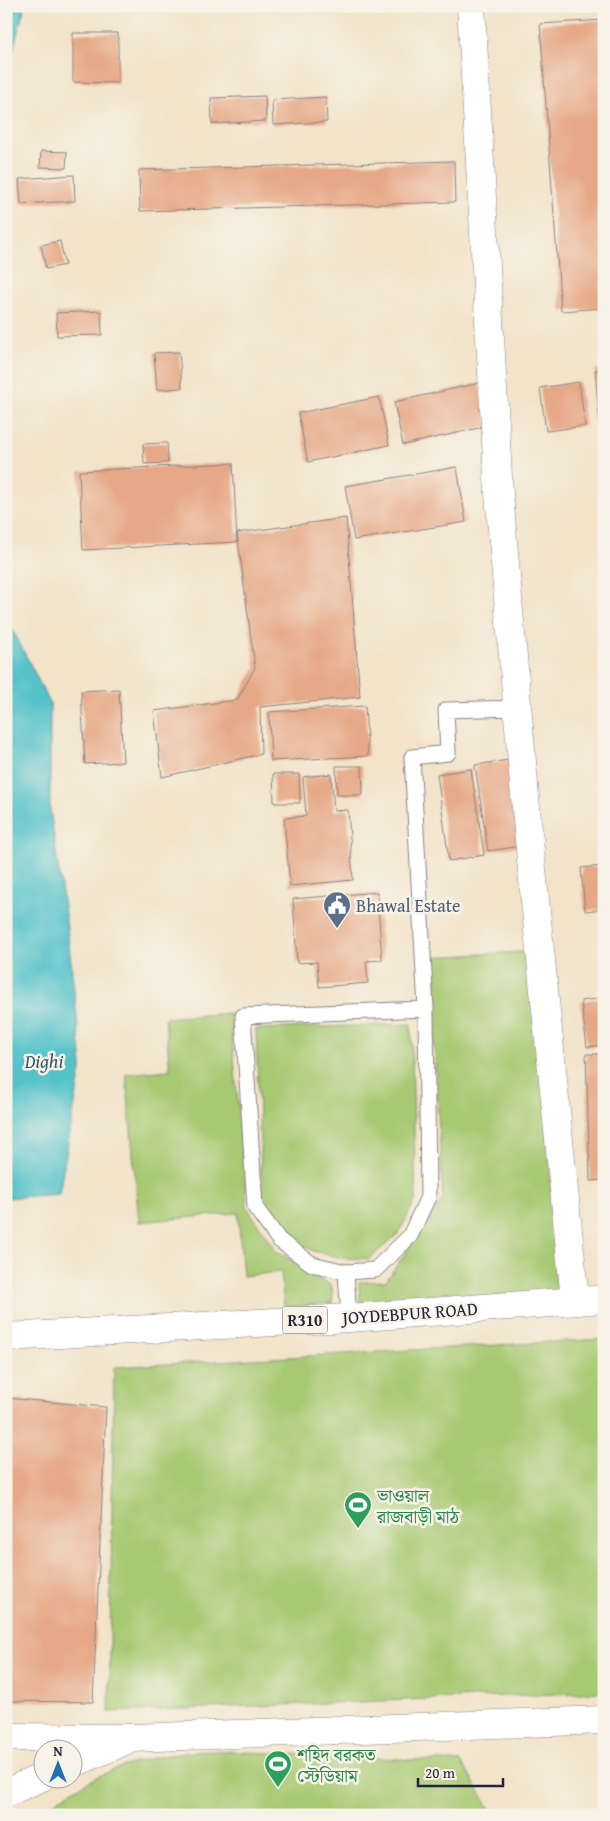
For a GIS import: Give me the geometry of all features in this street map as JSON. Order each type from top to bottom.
[{"type":"street","points":[[471,6],[499,494],[528,840],[575,1300]]},
{"type":"street","name":"JOYDEBPUR ROAD","points":[[6,1337],[350,1318],[604,1299]]},
{"type":"street","points":[[6,1737],[131,1738],[604,1720]]},
{"type":"street","points":[[82,1760],[131,1738]]},
{"type":"street","points":[[6,1793],[32,1781]]},
{"type":"lane","points":[[426,1010],[243,1016],[255,1207],[279,1240],[312,1264],[346,1272],[375,1270],[410,1236],[428,1197],[426,1010],[412,757],[448,753],[446,710],[518,708]]},
{"type":"lane","points":[[346,1272],[350,1318]]},
{"type":"green space","points":[[537,951],[557,1292],[360,1303],[359,1282],[386,1281],[443,1199],[429,957]]},
{"type":"green space","points":[[230,1013],[247,1207],[275,1250],[332,1286],[333,1303],[284,1307],[281,1272],[243,1276],[238,1213],[139,1222],[126,1074],[170,1070],[165,1018]]},
{"type":"green space","points":[[411,1024],[416,1199],[399,1233],[369,1259],[342,1258],[313,1251],[284,1232],[262,1201],[256,1029]]},
{"type":"green space","name":"ভাওয়াল রাজবাড়ী মাঠ","points":[[604,1339],[604,1692],[109,1712],[114,1367]]},
{"type":"green space","name":"শহিদ বরকত স্টেডিয়াম","points":[[206,1750],[461,1762],[494,1815],[38,1815],[51,1804],[76,1788],[82,1788],[82,1784],[97,1777],[130,1764],[169,1755]]},
{"type":"water","points":[[6,6],[25,6],[6,75]]},
{"type":"water","name":"Dighi","points":[[6,617],[50,703],[50,809],[68,935],[82,1064],[59,1194],[6,1198]]},
{"type":"building","points":[[604,20],[604,308],[561,311],[540,24]]},
{"type":"building","points":[[73,33],[118,33],[118,83],[73,82]]},
{"type":"building","points":[[265,96],[266,121],[212,124],[211,98]]},
{"type":"building","points":[[326,97],[327,122],[273,125],[272,100]]},
{"type":"building","points":[[41,151],[67,152],[66,168],[40,167]]},
{"type":"building","points":[[454,161],[455,202],[140,211],[139,170]]},
{"type":"building","points":[[74,175],[75,201],[21,204],[19,179]]},
{"type":"building","points":[[60,241],[65,265],[46,269],[41,245]]},
{"type":"building","points":[[101,311],[102,335],[57,336],[56,313]]},
{"type":"building","points":[[179,352],[182,388],[157,390],[154,353]]},
{"type":"building","points":[[604,369],[604,428],[600,428],[595,370]]},
{"type":"building","points":[[579,382],[585,426],[546,431],[540,388]]},
{"type":"building","points":[[479,383],[488,426],[403,445],[394,402]]},
{"type":"building","points":[[379,397],[389,445],[308,462],[298,413]]},
{"type":"building","points":[[167,443],[168,463],[144,464],[143,444]]},
{"type":"building","points":[[233,463],[237,542],[83,550],[79,471]]},
{"type":"building","points":[[457,467],[466,522],[354,540],[345,486]]},
{"type":"building","points":[[346,518],[360,697],[260,707],[261,754],[162,777],[154,711],[237,700],[255,668],[237,533]]},
{"type":"building","points":[[119,689],[123,762],[85,764],[81,691]]},
{"type":"building","points":[[365,706],[368,756],[271,761],[269,712]]},
{"type":"building","points":[[509,760],[522,846],[488,851],[475,765]]},
{"type":"building","points":[[336,766],[362,766],[363,795],[337,795]]},
{"type":"building","points":[[471,769],[484,855],[449,861],[437,774]]},
{"type":"building","points":[[273,774],[299,774],[300,803],[274,803]]},
{"type":"building","points":[[331,774],[334,811],[348,810],[353,880],[290,886],[284,818],[306,816],[303,777]]},
{"type":"building","points":[[604,866],[604,909],[585,911],[581,868]]},
{"type":"building","name":"Bhawal Estate","points":[[377,892],[382,960],[366,961],[368,983],[319,987],[317,962],[297,963],[293,899]]},
{"type":"building","points":[[604,998],[604,1045],[587,1047],[581,1001]]},
{"type":"building","points":[[586,1054],[604,1054],[604,1180],[590,1181]]},
{"type":"building","points":[[6,1398],[106,1407],[93,1702],[6,1701]]},
{"type":"place","name":"Bhawal Estate","points":[[337,929]]},
{"type":"place","name":"ভাওয়াল রাজবাড়ী মাঠ","points":[[358,1529]]},
{"type":"place","name":"শহিদ বরকত স্টেডিয়াম","points":[[278,1788]]}]
